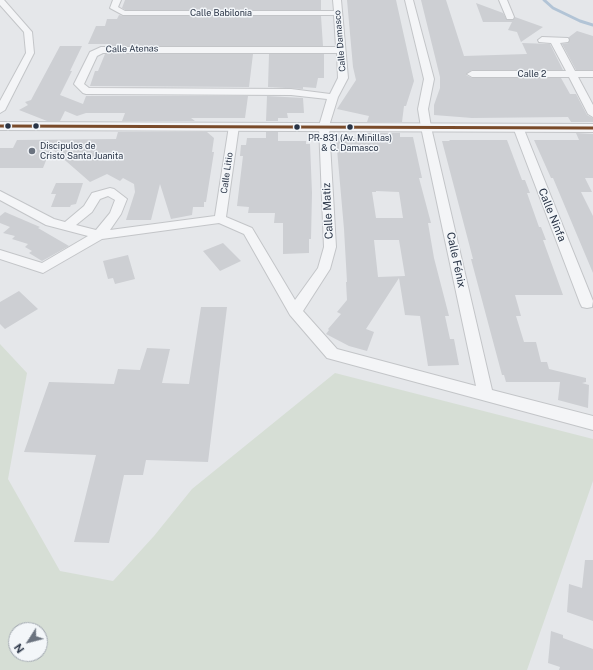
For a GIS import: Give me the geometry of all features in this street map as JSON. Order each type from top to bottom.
[{"type":"street","points":[[0,0],[28,32],[30,53],[0,110]]},
{"type":"street","name":"Calle Babilonia","points":[[117,0],[114,8],[123,13],[338,13]]},
{"type":"street","name":"Calle Damasco","points":[[324,126],[333,97],[343,78],[337,0]]},
{"type":"street","points":[[409,0],[429,78],[423,109],[426,127]]},
{"type":"street","points":[[503,0],[510,17]]},
{"type":"street","points":[[542,40],[565,40]]},
{"type":"street","points":[[554,40],[593,114]]},
{"type":"street","name":"Calle Atenas","points":[[333,97],[291,92],[86,91],[79,84],[93,54],[101,50],[341,50]]},
{"type":"street","name":"Calle 2","points":[[472,74],[593,74]]},
{"type":"street","points":[[0,126],[593,128]]},
{"type":"street","name":"Calle Litio","points":[[220,219],[234,126]]},
{"type":"street","name":"Calle Matiz","points":[[295,311],[324,269],[330,247],[324,126]]},
{"type":"street","name":"Calle Fénix","points":[[426,127],[485,394]]},
{"type":"street","name":"Calle Ninfa","points":[[518,127],[587,303]]},
{"type":"street","points":[[0,254],[43,268],[99,235],[115,214],[121,199],[110,192],[96,196],[88,209],[66,226]]},
{"type":"street","points":[[0,195],[50,222],[99,235],[220,219],[248,231],[295,311],[332,354],[593,423]]},
{"type":"shaded area","points":[[0,344],[27,373],[8,479],[60,571],[113,581],[154,536],[192,489],[335,373],[593,439],[593,481],[527,670],[0,670]]},
{"type":"building","points":[[125,0],[321,0],[321,10],[125,10],[122,8]]},
{"type":"building","points":[[347,0],[396,0],[414,81],[406,106],[404,106],[402,122],[367,122],[369,116],[337,109],[356,80],[353,67]]},
{"type":"building","points":[[421,0],[446,0],[464,56],[527,54],[522,43],[550,44],[563,70],[472,70],[466,75],[472,78],[561,78],[570,94],[576,94],[587,115],[593,118],[593,122],[571,122],[568,117],[472,118],[434,115],[434,105],[440,88],[440,77]]},
{"type":"building","points":[[476,3],[503,13],[507,20],[513,20],[515,17],[543,27],[521,42],[517,32],[508,30],[512,22],[483,22]]},
{"type":"building","points":[[119,15],[321,16],[323,46],[109,46],[109,44],[88,44],[96,26],[105,26],[107,19],[117,19]]},
{"type":"building","points":[[577,31],[593,36],[593,70],[576,70],[562,44],[569,43],[569,37]]},
{"type":"building","points":[[60,46],[82,46],[60,95],[83,104],[86,96],[248,96],[245,118],[191,118],[195,121],[122,121],[125,113],[86,113],[77,116],[65,111],[60,121],[47,121],[19,110],[28,105],[25,102],[31,100]]},
{"type":"building","points":[[105,54],[253,54],[249,87],[90,86],[95,71],[98,71]]},
{"type":"building","points":[[269,54],[324,54],[324,78],[318,78],[316,88],[303,87],[303,89],[268,87]]},
{"type":"building","points":[[267,96],[303,98],[304,113],[287,113],[288,118],[278,118],[278,121],[266,121]]},
{"type":"building","points":[[118,132],[207,132],[214,138],[212,152],[214,152],[204,207],[193,207],[192,215],[171,219],[160,184],[151,220],[126,220],[135,192],[134,184],[123,178],[120,181],[107,174],[90,182],[51,148],[43,168],[0,168],[0,148],[13,148],[17,140],[116,139]]},
{"type":"building","points":[[266,132],[278,132],[278,141],[306,141],[306,144],[310,144],[312,193],[311,239],[309,239],[309,253],[283,254],[283,223],[274,223],[275,213],[248,213],[249,207],[237,206],[243,156],[240,156],[241,145],[246,145],[247,138],[266,138]]},
{"type":"building","points":[[364,133],[400,133],[400,137],[413,137],[422,178],[419,178],[431,223],[428,223],[434,258],[449,316],[445,316],[450,339],[454,339],[459,365],[428,366],[420,316],[405,315],[399,278],[366,329],[374,332],[367,351],[349,346],[326,334],[329,330],[328,329],[341,314],[337,312],[347,300],[344,229],[336,138],[363,138]],"holes":[[[372,192],[399,192],[403,218],[376,218]],[[374,240],[399,240],[405,276],[378,277]]]},
{"type":"building","points":[[576,133],[593,134],[593,178],[585,178],[592,192],[581,192],[593,216],[593,273],[553,178],[551,178],[534,140],[579,140]]},
{"type":"building","points":[[449,140],[507,140],[522,180],[525,180],[530,193],[527,193],[539,227],[541,227],[546,240],[543,240],[563,295],[515,295],[521,316],[516,316],[524,342],[536,342],[541,362],[547,362],[549,369],[586,378],[586,382],[582,383],[589,385],[588,408],[558,400],[560,382],[506,382],[504,375],[502,375],[471,259],[473,259],[442,141],[450,141]]},
{"type":"building","points":[[56,183],[83,183],[76,204],[71,205],[70,207],[51,207],[56,194],[51,194]]},
{"type":"building","points":[[5,212],[40,227],[38,228],[69,246],[42,261],[29,253],[32,251],[25,247],[28,244],[12,239],[15,236],[3,233],[10,227],[0,223],[0,216]]},
{"type":"building","points":[[223,243],[241,261],[220,271],[203,251]]},
{"type":"building","points":[[128,255],[135,279],[115,284],[113,278],[108,279],[103,261]]},
{"type":"building","points":[[19,291],[38,309],[5,329],[0,324],[0,302]]},
{"type":"building","points":[[201,307],[227,307],[208,462],[146,460],[143,475],[124,475],[109,543],[74,542],[96,455],[24,452],[49,382],[114,384],[118,369],[140,370],[147,348],[170,349],[162,383],[189,384]]},
{"type":"building","points":[[585,560],[593,560],[593,621],[567,612],[569,584],[582,588]]},
{"type":"building","points":[[551,631],[563,635],[563,638],[593,649],[593,670],[559,670],[560,667],[548,663]]},
{"type":"waterway","points":[[544,0],[553,8],[580,21],[593,25]]},
{"type":"transit line","points":[[0,126],[593,128]]},
{"type":"place","name":"PR-831 (Av. Minillas) & C. Damasco","points":[[350,127]]},
{"type":"place","name":"Discipulos de Cristo Santa Juanita","points":[[32,151]]}]
